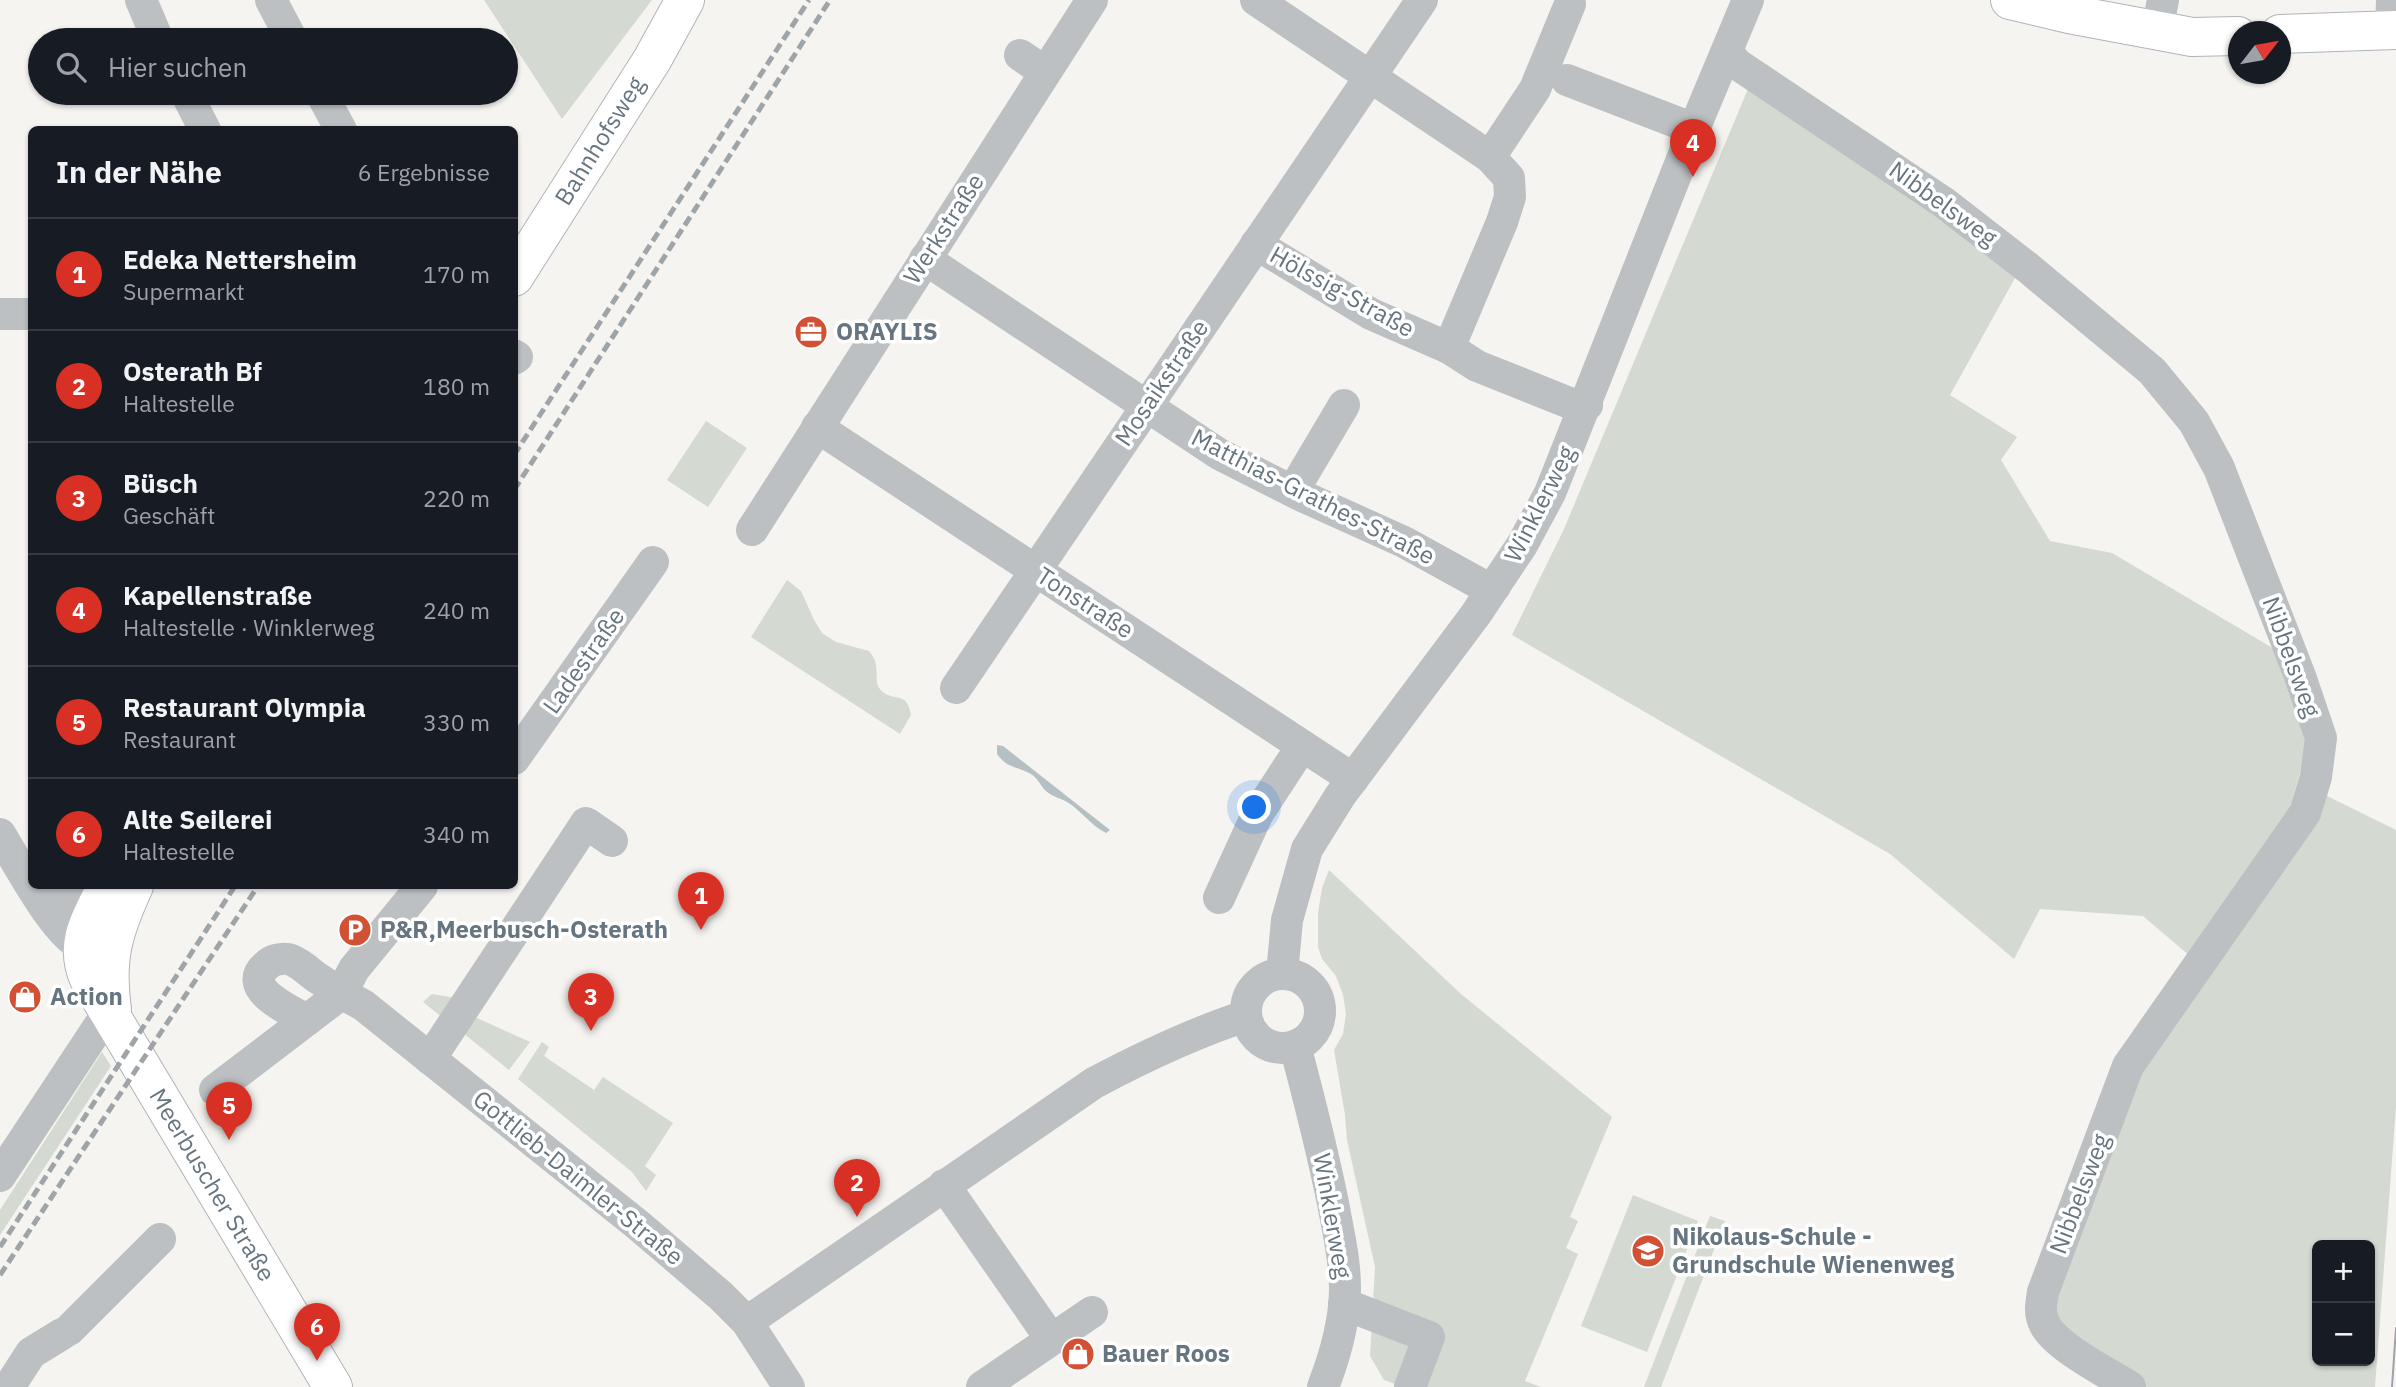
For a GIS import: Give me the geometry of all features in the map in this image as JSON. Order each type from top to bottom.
[{"type":"main road","points":[[2010,0],[2155,15],[2192,37],[2228,36]]},
{"type":"main road","name":"Bahnhofsweg","points":[[518,226],[577,140],[684,2]]},
{"type":"main road","name":"Bahnhofsweg","points":[[518,271],[652,60],[684,2]]},
{"type":"main road","points":[[2291,33],[2393,20]]},
{"type":"main road","points":[[98,941],[91,918],[105,889]]},
{"type":"main road","points":[[98,941],[132,889]]},
{"type":"main road","name":"Meerbuscher Straße","points":[[98,941],[109,976],[114,1019],[329,1385]]},
{"type":"street","points":[[141,0],[153,28]]},
{"type":"street","points":[[271,0],[286,28]]},
{"type":"street","name":"Werkstraße","points":[[752,530],[925,259],[1033,64],[1091,0]]},
{"type":"street","points":[[1256,0],[1490,157],[1509,178],[1510,197],[1502,222],[1449,348]]},
{"type":"street","points":[[1370,77],[1422,0]]},
{"type":"street","name":"Winklerweg","points":[[1282,974],[1287,920],[1307,849],[1334,804],[1495,586],[1522,545],[1550,493],[1748,0]]},
{"type":"street","points":[[1490,157],[1535,89],[1570,4]]},
{"type":"street","name":"Nibbelsweg","points":[[1727,52],[1737,64],[1943,202],[2027,267],[2152,371],[2194,422],[2219,468],[2300,676],[2320,738],[2316,777],[2305,813],[2128,1066],[2043,1292],[2040,1309],[2045,1325],[2054,1338],[2130,1387]]},
{"type":"street","name":"Mosaikstraße","points":[[956,688],[1370,77]]},
{"type":"street","points":[[1567,80],[1694,129]]},
{"type":"street","points":[[192,105],[203,126]]},
{"type":"street","points":[[327,105],[339,126]]},
{"type":"street","name":"Hölssig-Straße","points":[[1256,244],[1371,314],[1449,348],[1477,366],[1577,406],[1587,405]]},
{"type":"street","name":"Matthias-Grathes-Straße","points":[[925,259],[1219,454],[1404,542],[1482,584],[1495,586]]},
{"type":"street","points":[[1293,491],[1344,405]]},
{"type":"street","name":"Tonstraße","points":[[817,427],[1353,779]]},
{"type":"street","name":"Ladestraße","points":[[518,753],[653,562]]},
{"type":"street","points":[[1219,898],[1256,815],[1301,746]]},
{"type":"street","points":[[430,1059],[586,823],[612,841]]},
{"type":"street","points":[[0,836],[28,874]]},
{"type":"street","points":[[36,889],[54,922],[69,938],[98,941]]},
{"type":"street","points":[[43,889],[48,894],[67,900],[86,896],[100,889]]},
{"type":"street","points":[[215,1090],[341,994],[354,969],[420,889]]},
{"type":"street","name":"Gottlieb-Daimler-Straße","points":[[306,1020],[262,991],[258,981],[262,970],[269,963],[278,959],[290,960],[341,994],[363,1005],[638,1225],[721,1296],[747,1322],[789,1387]]},
{"type":"street","points":[[1282,974],[1294,975],[1311,987],[1320,1013],[1314,1031],[1306,1040],[1295,1046],[1281,1048],[1259,1040],[1250,1029],[1246,1005],[1253,988],[1270,976],[1282,974]]},
{"type":"street","points":[[747,1322],[1094,1083],[1149,1054],[1213,1026],[1246,1016]]},
{"type":"street","points":[[0,1176],[99,1026],[114,1019]]},
{"type":"street","name":"Winklerweg","points":[[1295,1046],[1342,1247],[1345,1288],[1339,1336],[1323,1387]]},
{"type":"street","points":[[944,1185],[1051,1339]]},
{"type":"street","points":[[9,1387],[31,1353],[65,1332],[160,1239]]},
{"type":"street","points":[[1343,1304],[1429,1337],[1410,1387]]},
{"type":"street","points":[[982,1387],[1092,1312]]},
{"type":"shaded area","points":[[484,0],[652,0],[562,119],[518,52],[518,28],[502,28]]},
{"type":"shaded area","points":[[1750,84],[2020,269],[1950,395],[2017,437],[2001,460],[2050,541],[2112,553],[2276,650],[2310,739],[2282,834],[2191,957],[2143,916],[2040,909],[2014,959],[1890,854],[1512,635],[1564,529]]},
{"type":"shaded area","points":[[706,421],[747,448],[708,507],[667,480]]},
{"type":"shaded area","points":[[787,580],[801,591],[822,633],[836,642],[869,651],[875,662],[880,689],[888,695],[904,700],[909,708],[911,715],[900,734],[751,637]]},
{"type":"shaded area","points":[[997,745],[1003,746],[1110,830],[1106,833],[1067,802],[1046,791],[1032,775],[1004,762],[997,754]]},
{"type":"shaded area","points":[[2321,793],[2396,830],[2396,1107],[2375,1387],[2146,1387],[2070,1340],[2046,1308],[2146,1051]]},
{"type":"shaded area","points":[[1329,870],[1461,994],[1612,1117],[1570,1217],[1578,1221],[1566,1248],[1578,1254],[1525,1381],[1541,1387],[1403,1387],[1384,1380],[1370,1356],[1375,1267],[1347,1140],[1334,1050],[1343,1034],[1346,1014],[1336,976],[1322,959],[1318,947],[1318,913],[1322,888]]},
{"type":"shaded area","points":[[432,994],[456,998],[443,1018],[423,1002]]},
{"type":"shaded area","points":[[475,1017],[530,1042],[509,1070],[463,1033]]},
{"type":"shaded area","points":[[542,1042],[549,1047],[544,1056],[594,1090],[603,1077],[673,1123],[645,1166],[656,1175],[646,1191],[632,1172],[518,1079]]},
{"type":"shaded area","points":[[102,1052],[111,1066],[0,1235],[0,1210]]},
{"type":"shaded area","points":[[1633,1195],[1698,1221],[1647,1352],[1581,1326]]},
{"type":"shaded area","points":[[1710,1216],[1725,1221],[1661,1387],[1644,1387]]},
{"type":"tram line","points":[[2392,1387],[2396,1328]]},
{"type":"railway","points":[[518,449],[809,0]]},
{"type":"railway","points":[[518,484],[830,0]]},
{"type":"railway","points":[[0,1247],[233,889]]},
{"type":"railway","points":[[0,1275],[256,889]]},
{"type":"place","name":"Kapellenstraße","points":[[1693,177]]},
{"type":"place","name":"ORAYLIS","points":[[811,332]]},
{"type":"place","name":"P&R,Meerbusch-Osterath","points":[[355,930]]},
{"type":"place","name":"Edeka Nettersheim","points":[[701,930]]},
{"type":"place","name":"Action","points":[[25,997]]},
{"type":"place","name":"Büsch","points":[[591,1031]]},
{"type":"place","name":"Restaurant Olympia","points":[[229,1140]]},
{"type":"place","name":"Osterath Bf","points":[[857,1217]]},
{"type":"place","name":"Nikolaus-Schule - Grundschule Wienenweg","points":[[1648,1251]]},
{"type":"place","name":"Bauer Roos","points":[[1078,1354]]},
{"type":"place","name":"Alte Seilerei","points":[[317,1361]]}]
